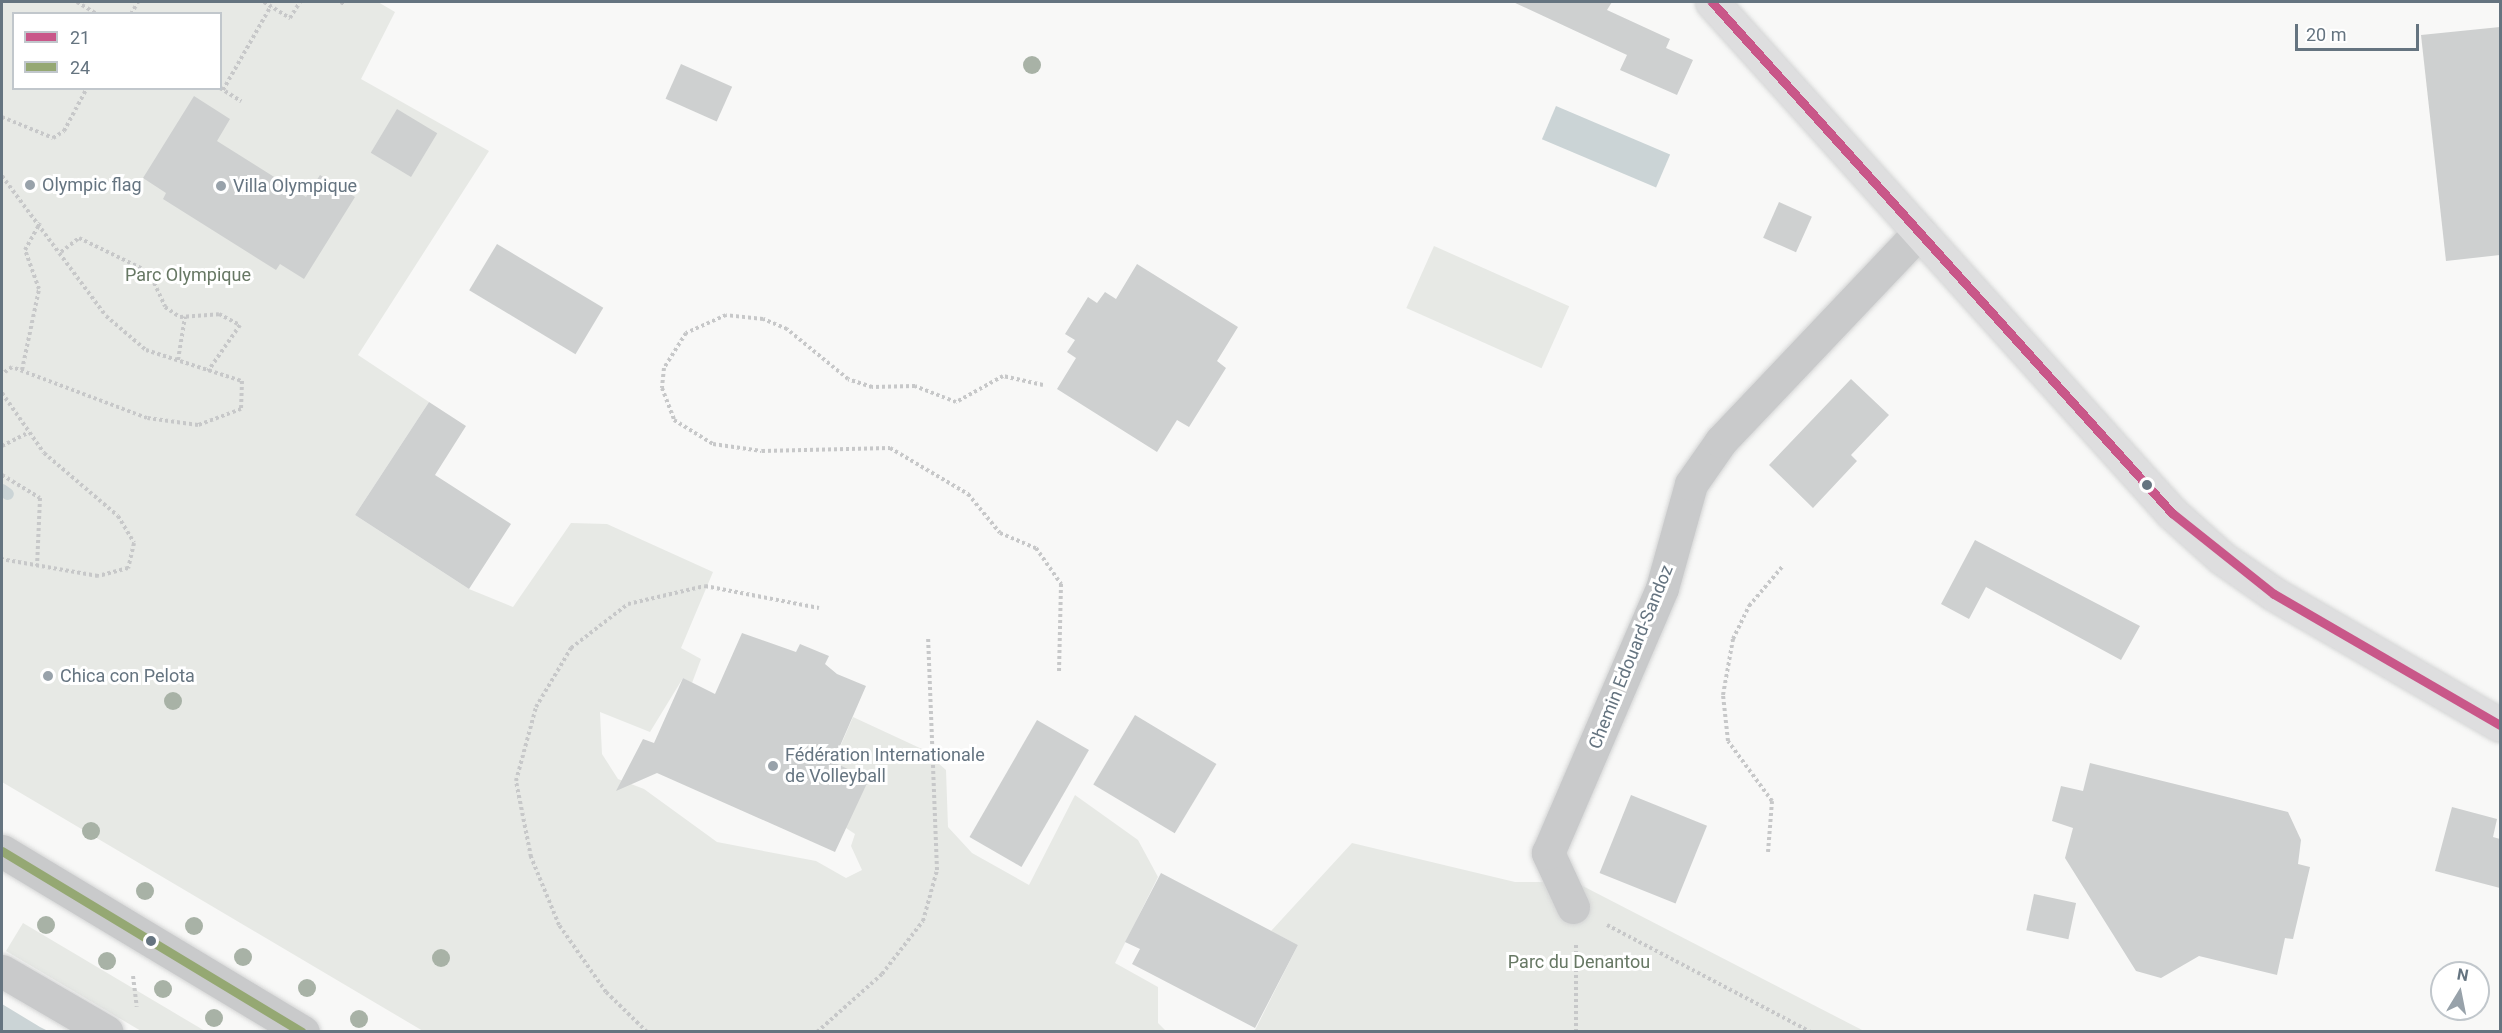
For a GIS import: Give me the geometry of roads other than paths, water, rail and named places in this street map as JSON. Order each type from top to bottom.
[{"type":"main road","points":[[1712,2],[2169,510],[2222,558],[2500,725]]},
{"type":"street","name":"Chemin Edouard-Sandoz","points":[[1573,907],[1548,853],[1662,588],[1690,484],[1721,441],[1919,232]]},
{"type":"street","points":[[2,851],[303,1032]]},
{"type":"street","points":[[2,971],[107,1032]]},
{"type":"waterway","points":[[2,490],[8,494]]},
{"type":"place","name":"Olympic flag","points":[[30,185]]},
{"type":"place","name":"Villa Olympique","points":[[221,186]]},
{"type":"place","name":"Chica con Pelota","points":[[48,676]]},
{"type":"place","name":"Fédération Internationale de Volleyball","points":[[773,766]]},
{"type":"park label","name":"Parc Olympique","points":[[188,275]]},
{"type":"park label","name":"Parc du Denantou","points":[[1579,962]]}]
